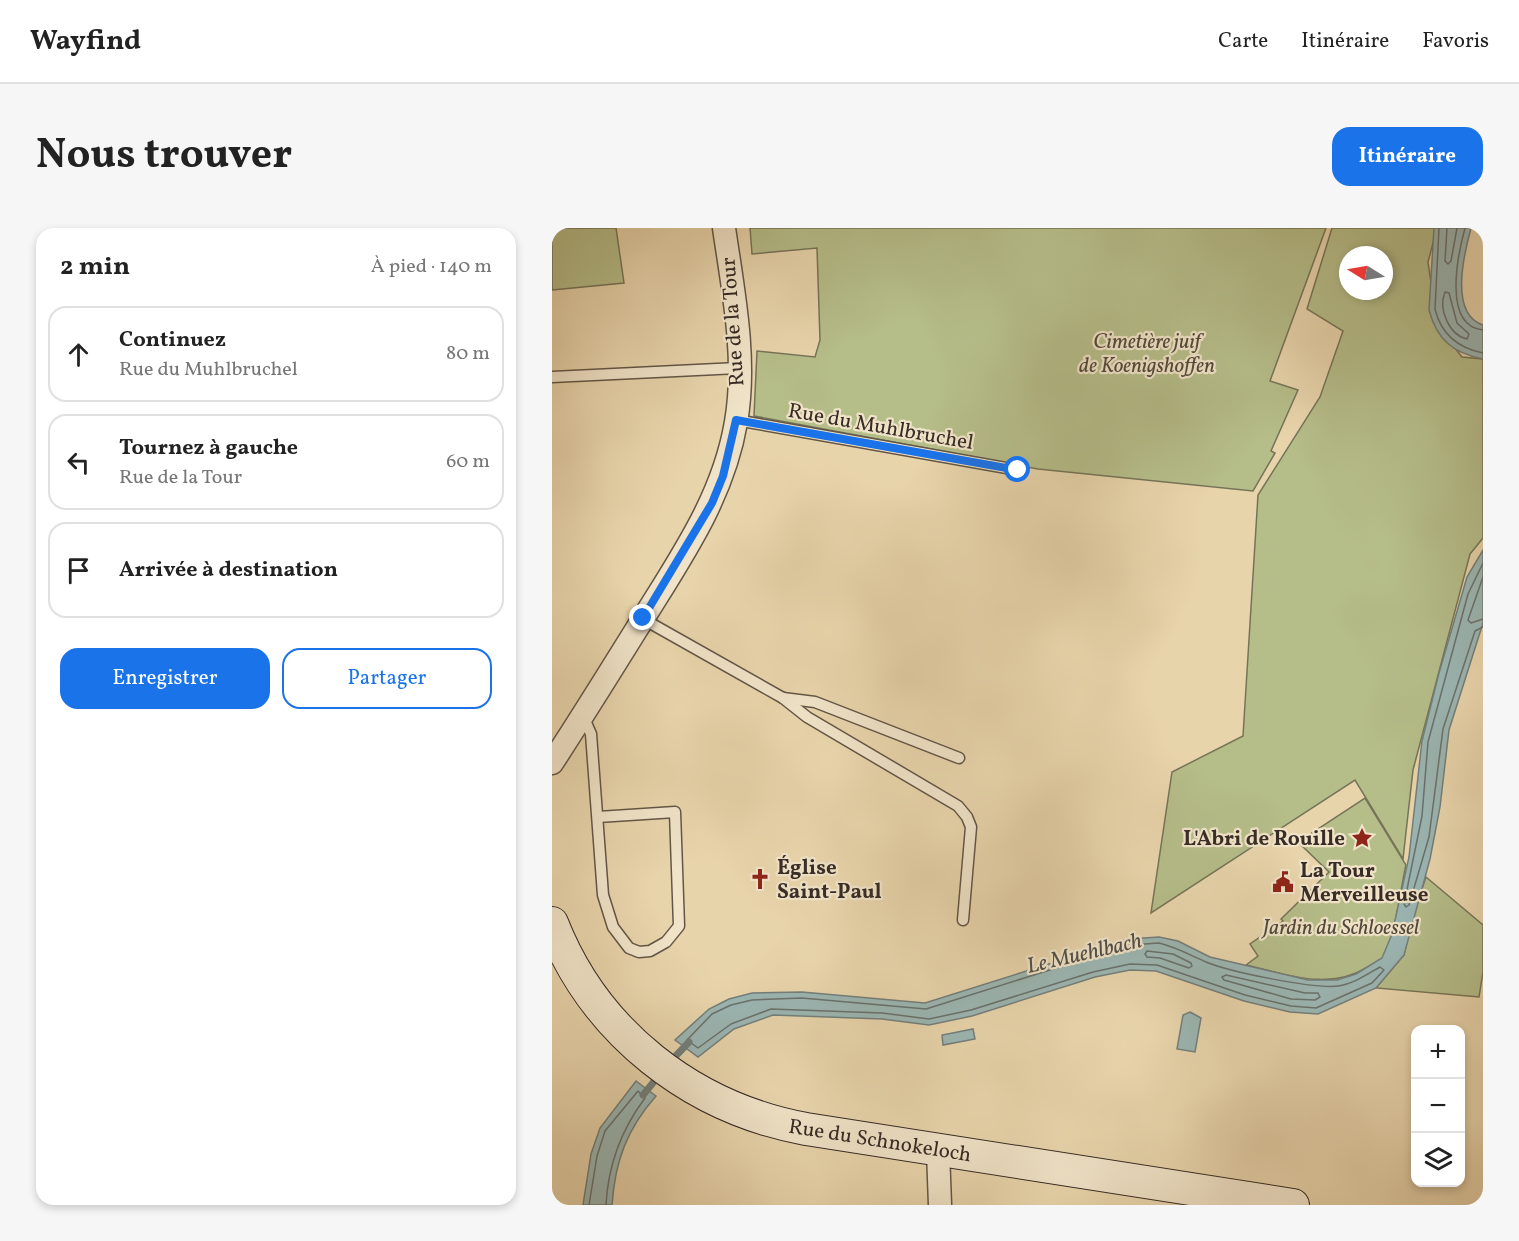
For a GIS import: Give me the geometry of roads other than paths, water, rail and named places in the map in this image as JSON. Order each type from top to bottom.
[{"type":"street","name":"Rue de la Tour","points":[[552,763],[712,503],[723,476],[736,420],[738,368],[737,331],[724,228]]},
{"type":"street","name":"Rue du Schnokeloch","points":[[552,923],[565,951],[589,991],[611,1020],[646,1055],[671,1075],[724,1105],[767,1120],[938,1150],[1293,1205]]},
{"type":"street","points":[[938,1150],[940,1205]]},
{"type":"lane","points":[[552,377],[738,368]]},
{"type":"lane","name":"Rue du Muhlbruchel","points":[[736,420],[1018,470]]},
{"type":"lane","points":[[643,618],[783,698],[807,717],[958,806],[971,828],[963,920]]},
{"type":"lane","points":[[783,698],[815,702],[959,758]]},
{"type":"lane","points":[[582,716],[591,734],[598,817],[607,914],[629,948],[639,952],[650,951],[666,942],[679,926],[675,812],[598,817]]},
{"type":"water","points":[[1434,228],[1471,228],[1463,267],[1462,296],[1472,319],[1483,325],[1483,359],[1455,349],[1442,337],[1432,320],[1429,310]]},
{"type":"water","points":[[1483,550],[1483,623],[1449,730],[1440,807],[1430,859],[1404,955],[1376,988],[1318,1014],[1290,1012],[1244,1001],[1156,971],[1130,970],[1095,977],[972,1016],[929,1025],[882,1019],[773,1015],[734,1029],[698,1057],[675,1040],[709,1009],[729,999],[752,993],[802,992],[925,1003],[1128,939],[1159,937],[1178,941],[1210,957],[1308,980],[1337,980],[1356,974],[1382,958],[1392,934],[1409,857],[1422,741],[1467,577]]},
{"type":"water","points":[[1190,1012],[1201,1018],[1195,1052],[1177,1049],[1183,1015]]},
{"type":"water","points":[[973,1029],[975,1039],[943,1045],[942,1035]]},
{"type":"water","points":[[636,1081],[656,1096],[637,1121],[624,1146],[616,1174],[612,1205],[583,1205],[591,1154],[600,1128]]},
{"type":"waterway","name":"Le Muehlbach","points":[[670,1062],[689,1042]]},
{"type":"waterway","name":"Le Muehlbach","points":[[643,1095],[661,1073]]},
{"type":"place","name":"L'Abri de Rouille","points":[[1362,838]]},
{"type":"place","name":"Église Saint-Paul","points":[[760,879]]},
{"type":"place","name":"La Tour Merveilleuse","points":[[1283,882]]},
{"type":"park label","name":"Cimetière juif de Koenigshoffen","points":[[1147,353]]},
{"type":"park label","name":"Jardin du Schloessel","points":[[1341,927]]}]
